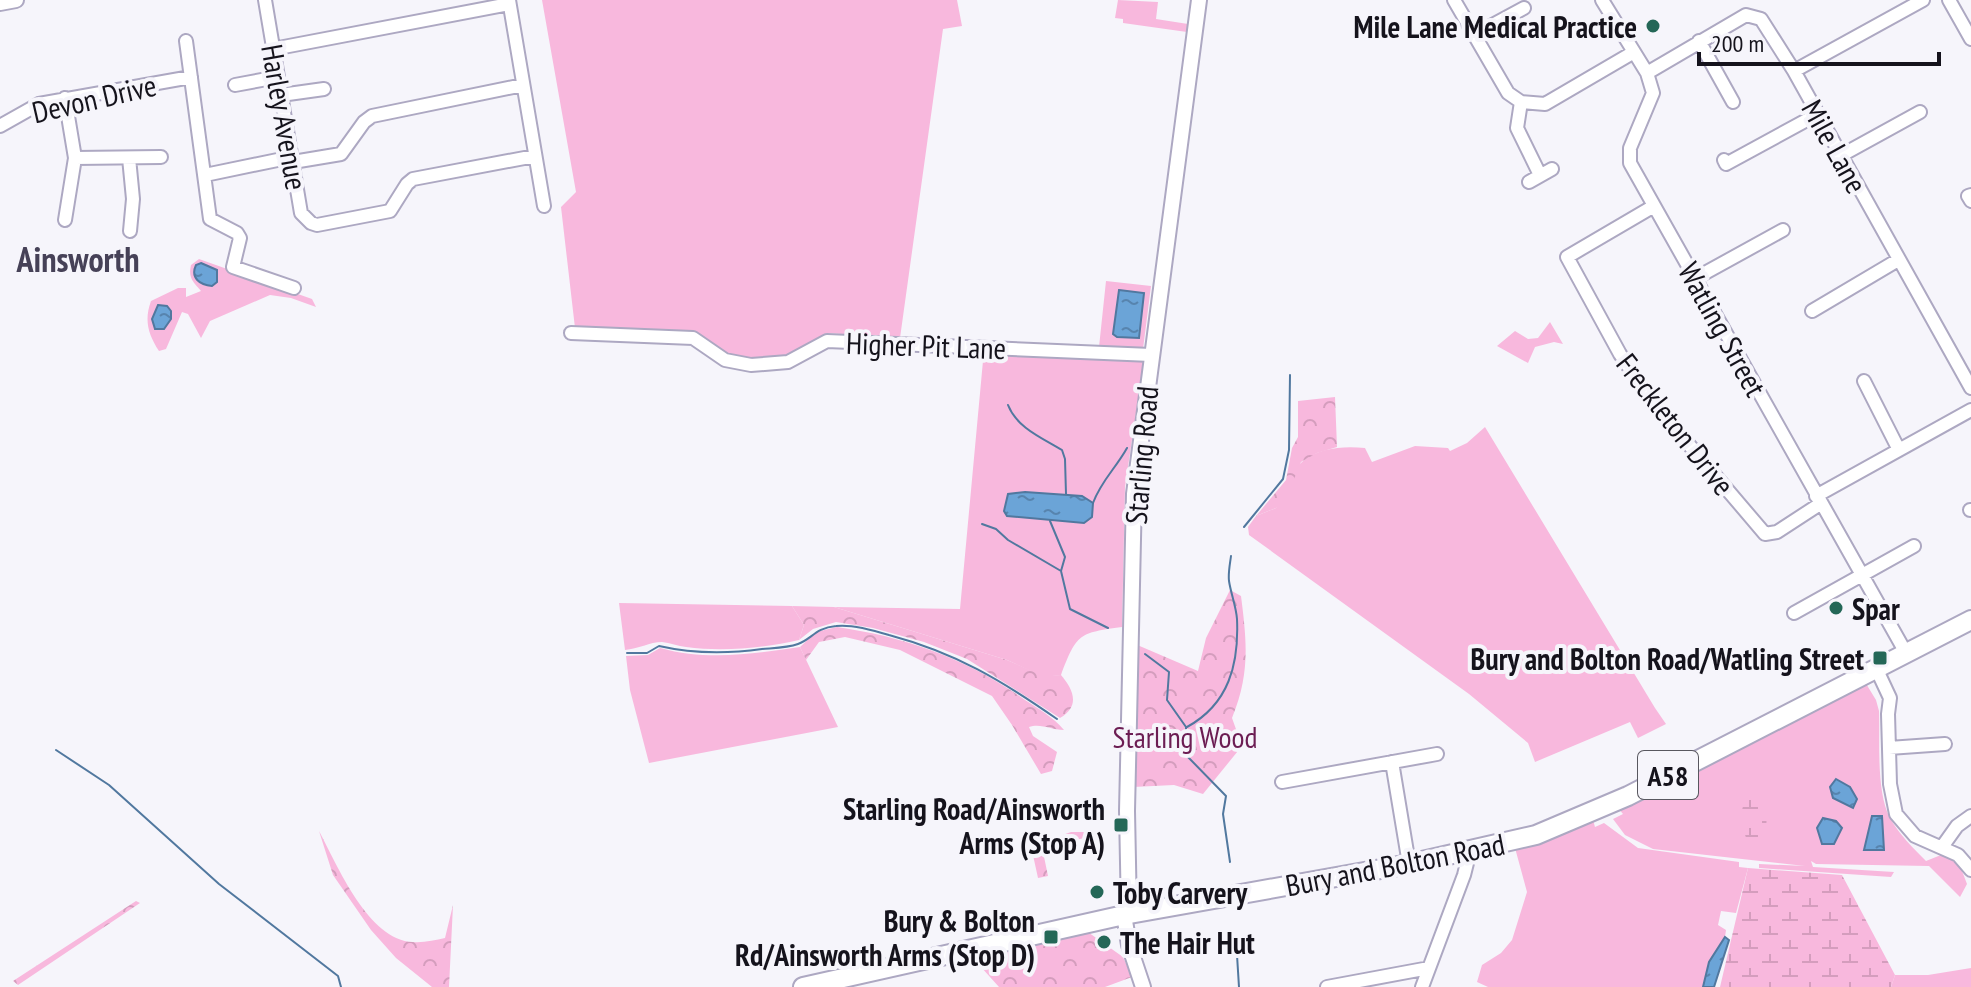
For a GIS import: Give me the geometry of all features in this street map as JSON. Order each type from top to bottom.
[{"type":"highway","name":"A58","points":[[1906,653],[1971,620]]},
{"type":"highway","name":"Bury and Bolton Road","points":[[803,987],[1126,915],[1409,864],[1536,835],[1607,806],[1906,653]]},
{"type":"main road","name":"Starling Road","points":[[1143,987],[1129,945],[1126,915],[1134,494],[1199,0]]},
{"type":"street","name":"Harley Avenue","points":[[265,0],[301,213],[311,223],[317,225],[390,211],[413,179],[535,156]]},
{"type":"street","points":[[1454,0],[1508,93],[1521,102],[1545,104],[1634,52]]},
{"type":"street","points":[[1602,0],[1647,73]]},
{"type":"street","points":[[1794,71],[1923,0]]},
{"type":"street","points":[[1949,0],[1971,39]]},
{"type":"street","points":[[273,49],[509,2],[544,206]]},
{"type":"street","points":[[1474,35],[1524,8]]},
{"type":"street","name":"Mile Lane","points":[[1647,73],[1746,15],[1761,19],[1794,71],[1971,388]]},
{"type":"street","points":[[186,41],[210,219],[237,233],[240,238],[233,267],[294,288]]},
{"type":"street","points":[[1699,41],[1733,102]]},
{"type":"street","name":"Watling Street","points":[[1647,73],[1653,93],[1630,148],[1630,163],[1906,653]]},
{"type":"street","name":"Devon Drive","points":[[0,126],[39,104],[191,77]]},
{"type":"street","points":[[235,85],[278,77]]},
{"type":"street","points":[[205,175],[341,154],[364,122],[372,116],[523,85]]},
{"type":"street","points":[[281,95],[324,89]]},
{"type":"street","points":[[65,98],[75,158],[65,220]]},
{"type":"street","points":[[1521,102],[1517,128],[1546,172],[1529,182]]},
{"type":"street","points":[[1840,156],[1920,112]]},
{"type":"street","points":[[1724,160],[1726,164],[1816,115]]},
{"type":"street","points":[[75,158],[161,157]]},
{"type":"street","points":[[129,158],[133,199],[130,231]]},
{"type":"street","points":[[1971,195],[1968,196],[1971,201]]},
{"type":"street","name":"Freckleton Drive","points":[[1654,206],[1567,257],[1620,354],[1650,399],[1765,534],[1777,532],[1818,500]]},
{"type":"street","points":[[1694,279],[1783,230]]},
{"type":"street","points":[[1812,311],[1898,260]]},
{"type":"street","name":"Higher Pit Lane","points":[[571,333],[693,338],[725,360],[751,365],[788,362],[827,341],[1151,355]]},
{"type":"street","points":[[1864,381],[1899,450]]},
{"type":"street","points":[[1818,500],[1971,410]]},
{"type":"street","points":[[1794,613],[1914,546]]},
{"type":"street","points":[[1876,668],[1890,698],[1890,784],[1896,814],[1915,836],[1958,855],[1971,870]]},
{"type":"street","points":[[1889,748],[1939,741]]},
{"type":"street","points":[[1282,782],[1437,754]]},
{"type":"street","points":[[1392,762],[1409,864]]},
{"type":"street","points":[[1942,847],[1957,826],[1971,816]]},
{"type":"street","points":[[1422,987],[1470,851]]},
{"type":"street","points":[[1327,987],[1429,968]]},
{"type":"green space","points":[[542,0],[957,0],[962,26],[943,29],[900,338],[827,333],[780,358],[756,361],[727,357],[702,336],[690,331],[575,328],[561,207],[576,192]]},
{"type":"green space","points":[[1118,0],[1158,2],[1156,19],[1188,24],[1187,32],[1123,23],[1123,19],[1115,18]]},
{"type":"green space","points":[[199,259],[312,299],[316,307],[270,295],[210,321],[201,338],[188,314],[182,312],[166,349],[159,351],[148,327],[151,301],[178,288],[186,288],[186,297],[201,291],[190,273],[191,265]]},
{"type":"green space","points":[[1106,281],[1151,286],[1143,349],[1099,347]]},
{"type":"green space","points":[[1550,322],[1563,344],[1554,342],[1535,347],[1528,363],[1497,346],[1515,331],[1528,339],[1538,338]]},
{"type":"green space","points":[[984,350],[1144,358],[1125,487],[1122,627],[1097,631],[1081,638],[1071,651],[1061,675],[1044,677],[1007,660],[834,607],[960,609]]},
{"type":"green space","points":[[1335,397],[1337,447],[1301,462],[1286,499],[1276,508],[1256,516],[1286,480],[1292,448],[1298,437],[1298,401]]},
{"type":"green space","points":[[1485,427],[1666,724],[1638,738],[1630,722],[1535,762],[1528,743],[1469,694],[1249,535],[1248,527],[1256,516],[1276,508],[1298,466],[1316,453],[1341,448],[1365,448],[1372,462],[1415,446],[1448,448],[1450,451],[1467,443]]},
{"type":"green space","name":"Starling Wood","points":[[1230,590],[1241,596],[1245,629],[1246,658],[1242,687],[1232,718],[1242,746],[1203,794],[1174,785],[1133,787],[1135,644],[1198,671],[1206,638]]},
{"type":"green space","points":[[619,603],[792,606],[804,625],[799,640],[771,645],[714,649],[662,642],[625,650]]},
{"type":"green space","points":[[792,606],[834,607],[1007,660],[1044,676],[1061,675],[1069,686],[1073,703],[1060,718],[967,659],[924,642],[873,628],[836,622],[813,629],[799,640],[804,625]]},
{"type":"green space","points":[[837,627],[887,637],[936,652],[981,673],[1041,710],[1064,730],[1029,727],[1033,736],[1057,752],[1052,771],[1041,774],[992,696],[900,650],[845,637],[819,642],[806,660],[800,647],[816,632]]},
{"type":"green space","points":[[800,647],[838,727],[649,763],[630,690],[626,656],[648,655],[660,648],[713,655]]},
{"type":"green space","points":[[1865,682],[1879,711],[1881,781],[1890,818],[1926,861],[1941,855],[1959,863],[1967,884],[1960,897],[1929,866],[1816,864],[1811,861],[1813,867],[1894,872],[1891,877],[1759,868],[1759,864],[1805,866],[1653,849],[1625,835],[1613,819],[1623,814],[1618,808]]},
{"type":"green space","points":[[1755,789],[1761,792],[1766,815],[1760,851],[1751,850],[1741,818],[1744,804]]},
{"type":"green space","points":[[1593,820],[1595,827],[1604,823],[1638,848],[1739,862],[1739,867],[1748,868],[1736,913],[1721,911],[1718,925],[1726,930],[1725,937],[1708,964],[1703,987],[1488,987],[1477,982],[1482,965],[1501,953],[1512,940],[1527,892],[1515,848],[1548,840]]},
{"type":"green space","points":[[319,831],[356,899],[382,929],[397,938],[417,942],[445,938],[453,905],[449,987],[432,987],[396,958],[371,930],[333,875]]},
{"type":"green space","points":[[1071,832],[1090,832],[1094,836],[1042,847],[1048,876],[1038,878],[1031,846]]},
{"type":"green space","points":[[1748,868],[1842,875],[1895,975],[1891,987],[1720,987]]},
{"type":"green space","points":[[136,901],[140,903],[18,985],[13,981]]},
{"type":"green space","points":[[1085,930],[1123,957],[1132,977],[1105,987],[999,987],[972,957]]},
{"type":"green space","points":[[1971,968],[1971,987],[1891,987],[1895,975],[1928,975]]},
{"type":"water","points":[[201,263],[217,270],[217,282],[212,286],[195,277],[196,265]]},
{"type":"water","points":[[1119,290],[1144,293],[1139,338],[1113,334]]},
{"type":"water","points":[[158,305],[167,306],[171,311],[171,319],[164,329],[155,329],[152,319]]},
{"type":"water","points":[[1025,492],[1082,496],[1093,503],[1092,517],[1084,523],[1007,516],[1004,511],[1008,494]]},
{"type":"water","points":[[1836,779],[1850,787],[1857,799],[1853,808],[1833,798],[1830,787]]},
{"type":"water","points":[[1872,816],[1882,816],[1884,850],[1864,850]]},
{"type":"water","points":[[1823,818],[1836,821],[1842,828],[1834,844],[1822,844],[1817,828]]},
{"type":"water","points":[[1725,937],[1729,940],[1714,987],[1703,987],[1709,962]]},
{"type":"waterway","points":[[1244,527],[1283,479],[1289,450],[1290,375]]},
{"type":"waterway","points":[[1008,405],[1024,426],[1062,450],[1066,494]]},
{"type":"waterway","points":[[1093,503],[1127,448]]},
{"type":"waterway","points":[[1050,521],[1065,557],[1061,571]]},
{"type":"waterway","points":[[982,524],[996,529],[1008,540],[1061,571],[1070,609],[1108,628]]},
{"type":"waterway","points":[[1187,727],[1213,707],[1222,695],[1233,667],[1237,619],[1229,581],[1231,556]]},
{"type":"waterway","points":[[627,653],[647,653],[659,646],[710,652],[780,648],[798,644],[829,627],[856,627],[913,642],[957,659],[997,680],[1057,719]]},
{"type":"waterway","points":[[1145,654],[1169,672],[1167,700],[1186,727],[1186,755],[1226,796],[1223,814],[1230,862]]},
{"type":"waterway","points":[[56,750],[109,785],[219,884],[338,976],[341,987]]},
{"type":"waterway","points":[[1237,955],[1239,987]]},
{"type":"place","name":"Mile Lane Medical Practice","points":[[1653,26]]},
{"type":"place","name":"Spar","points":[[1836,608]]},
{"type":"place","name":"Bury and Bolton Road/Watling Street","points":[[1880,658]]},
{"type":"place","name":"Starling Road/Ainsworth Arms (Stop A)","points":[[1121,825]]},
{"type":"place","name":"Toby Carvery","points":[[1097,892]]},
{"type":"place","name":"Bury & Bolton Rd/Ainsworth Arms (Stop D)","points":[[1051,937]]},
{"type":"place","name":"The Hair Hut","points":[[1104,942]]},
{"type":"district","name":"Ainsworth","points":[[78,259]]}]
